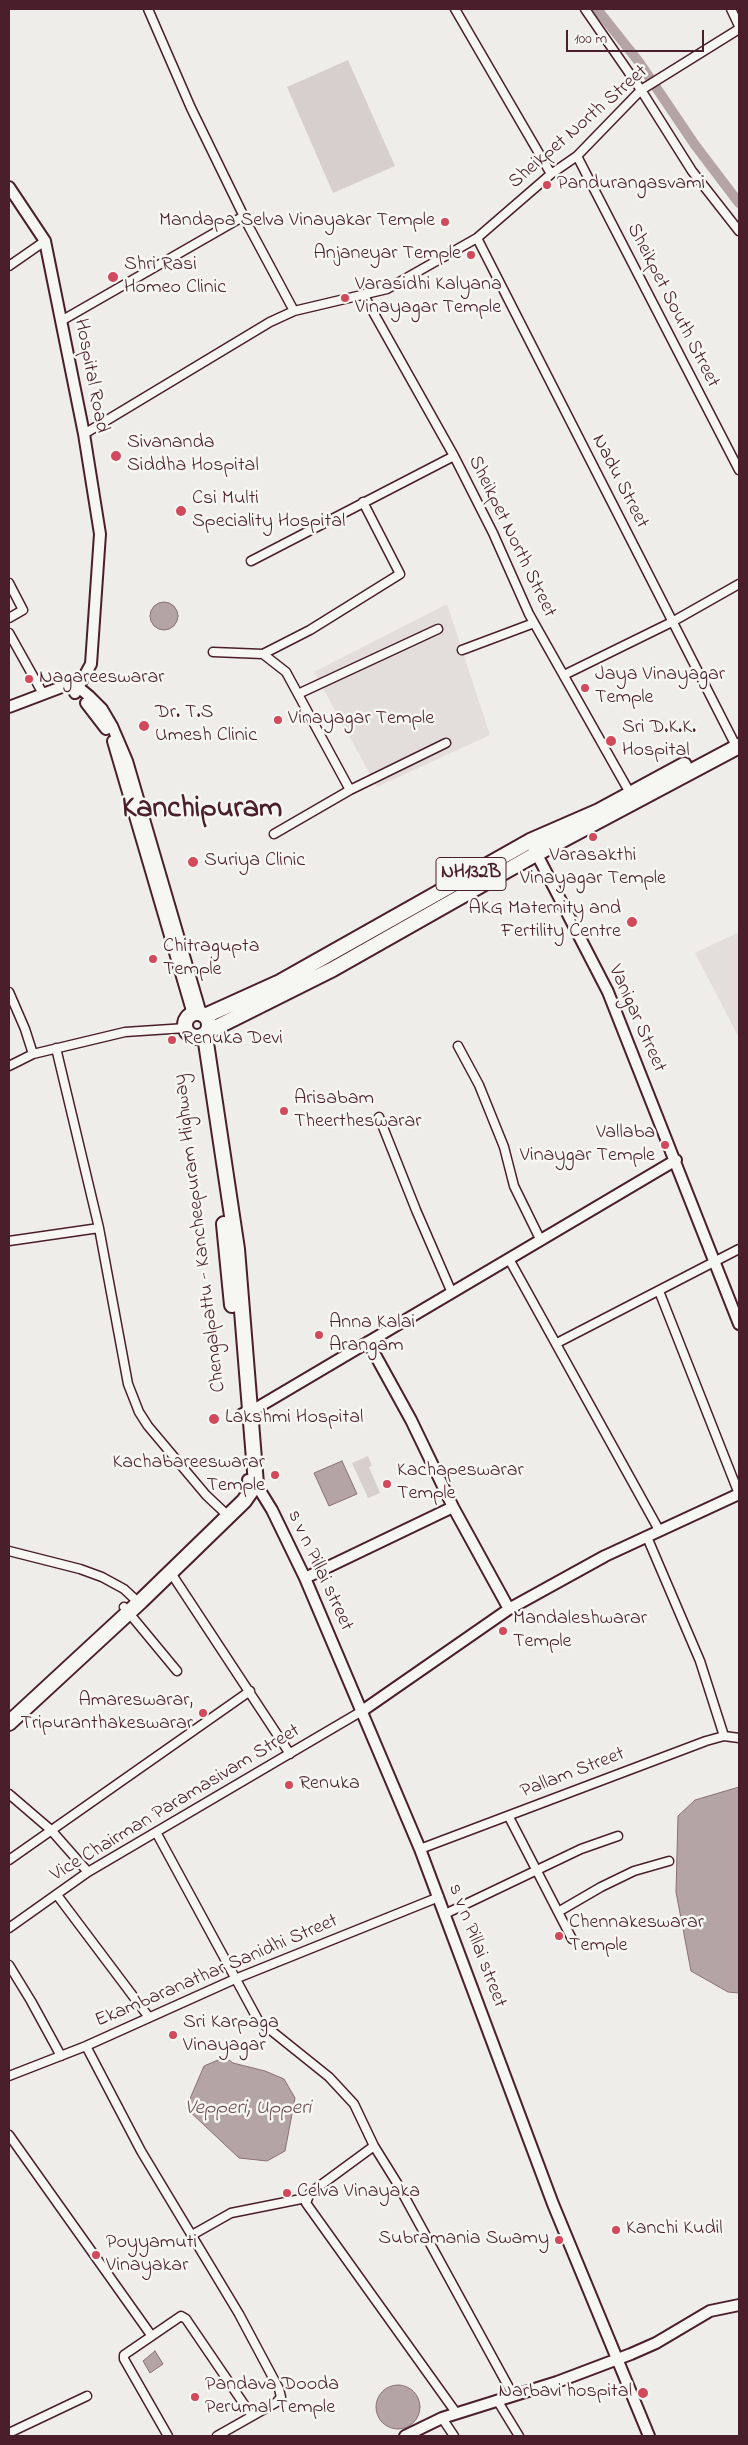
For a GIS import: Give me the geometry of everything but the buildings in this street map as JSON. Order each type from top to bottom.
[{"type":"highway","name":"NH132B","points":[[199,1014],[278,983],[530,841],[599,811],[630,793],[737,742]]},
{"type":"highway","points":[[203,1035],[209,1021],[199,1014],[187,1019],[186,1028],[189,1034],[203,1035],[333,969],[737,742]]},
{"type":"highway","name":"Chengalpattu - Kancheepuram Highway","points":[[203,1035],[246,1413],[252,1482]]},
{"type":"highway","points":[[9,1723],[132,1605],[252,1482]]},
{"type":"highway","points":[[9,1712],[171,1572],[244,1501],[252,1482]]},
{"type":"main road","points":[[9,187],[45,241]]},
{"type":"main road","name":"Hospital Road","points":[[45,241],[84,434],[100,534],[91,664],[76,690]]},
{"type":"main road","points":[[9,707],[42,692],[67,685],[76,690],[93,708],[114,744],[199,1014]]},
{"type":"main road","points":[[9,714],[52,695],[76,690]]},
{"type":"main road","name":"Vanigar Street","points":[[530,841],[608,992],[716,1260],[739,1324]]},
{"type":"main road","points":[[246,1413],[676,1160]]},
{"type":"main road","points":[[368,1342],[411,1420],[453,1507],[509,1610]]},
{"type":"main road","name":"s v n Pillai street","points":[[252,1482],[272,1510],[306,1578],[420,1849],[553,2204],[649,2436]]},
{"type":"main road","points":[[362,1712],[509,1610],[605,1556],[739,1494]]},
{"type":"main road","points":[[244,1501],[262,1502],[272,1510]]},
{"type":"main road","points":[[306,1578],[453,1507]]},
{"type":"main road","points":[[405,2436],[442,2418],[558,2382],[618,2359],[656,2344],[710,2311],[739,2305]]},
{"type":"street","points":[[148,9],[191,108],[244,216],[294,311]]},
{"type":"street","points":[[455,9],[551,174]]},
{"type":"street","points":[[585,9],[641,89],[692,171],[739,232]]},
{"type":"street","points":[[731,9],[739,28]]},
{"type":"street","name":"Sheikpet North Street","points":[[84,434],[270,322],[294,311],[387,289],[477,238],[551,174],[577,156],[641,89],[739,28]]},
{"type":"street","name":"Sheikpet South Street","points":[[577,156],[739,470]]},
{"type":"street","points":[[61,321],[244,216]]},
{"type":"street","name":"Nadu Street","points":[[477,238],[672,622],[737,742]]},
{"type":"street","points":[[9,266],[45,241]]},
{"type":"street","name":"Sheikpet North Street","points":[[363,294],[454,456],[493,532],[534,623],[630,793]]},
{"type":"street","points":[[251,561],[454,456]]},
{"type":"street","points":[[212,652],[264,654],[310,630],[400,574],[363,502]]},
{"type":"street","points":[[9,583],[23,610],[9,618]]},
{"type":"street","points":[[564,675],[672,622],[739,584]]},
{"type":"street","points":[[462,650],[534,623]]},
{"type":"street","points":[[298,694],[438,629]]},
{"type":"street","points":[[9,633],[42,692]]},
{"type":"street","points":[[264,654],[286,672],[350,790]]},
{"type":"street","points":[[274,834],[350,790],[446,743]]},
{"type":"street","points":[[9,992],[25,1029],[33,1054]]},
{"type":"street","points":[[9,1066],[33,1054],[125,1032],[186,1028]]},
{"type":"street","points":[[458,1046],[478,1086],[504,1147],[514,1186],[541,1241]]},
{"type":"street","points":[[56,1048],[99,1228],[128,1384],[139,1412],[176,1462],[224,1512]]},
{"type":"street","points":[[379,1118],[452,1293]]},
{"type":"street","points":[[9,1240],[99,1228]]},
{"type":"street","points":[[557,1344],[739,1249]]},
{"type":"street","points":[[509,1259],[660,1530]]},
{"type":"street","points":[[659,1290],[739,1494]]},
{"type":"street","points":[[647,1537],[700,1661],[724,1736]]},
{"type":"street","points":[[9,1551],[88,1572],[113,1583],[132,1605],[177,1670]]},
{"type":"street","points":[[171,1572],[290,1754]]},
{"type":"street","points":[[9,1860],[250,1691]]},
{"type":"street","name":"Vice Chairman Paramasivam Street","points":[[9,1928],[88,1872],[362,1712]]},
{"type":"street","name":"Pallam Street","points":[[420,1849],[724,1736],[739,1738]]},
{"type":"street","points":[[9,1794],[51,1830],[88,1872]]},
{"type":"street","points":[[509,1817],[572,1939]]},
{"type":"street","points":[[156,1832],[246,2002],[265,2027],[329,2077],[349,2097],[364,2122],[374,2146],[397,2183],[513,2395]]},
{"type":"street","points":[[445,1914],[536,1872],[580,1849],[618,1836]]},
{"type":"street","points":[[558,1912],[626,1875],[669,1861]]},
{"type":"street","points":[[57,1895],[148,2016]]},
{"type":"street","name":"Ekambaranathar Sanidhi Street","points":[[9,2076],[86,2046],[148,2016],[235,1979],[439,1897]]},
{"type":"street","points":[[9,1965],[32,2001],[60,2056]]},
{"type":"street","points":[[86,2046],[141,2151],[239,2314],[279,2389],[281,2397],[277,2402],[218,2436]]},
{"type":"street","points":[[9,2135],[151,2335]]},
{"type":"street","points":[[192,2235],[231,2214],[306,2198],[337,2172],[374,2146]]},
{"type":"street","points":[[306,2198],[307,2207],[457,2414]]},
{"type":"street","points":[[168,2436],[124,2359],[125,2352],[183,2317],[252,2416]]},
{"type":"street","points":[[9,2433],[87,2396]]},
{"type":"street","points":[[497,2400],[518,2436]]},
{"type":"street","points":[[442,2418],[454,2436]]},
{"type":"shaded area","points":[[348,60],[395,166],[333,193],[287,87]]},
{"type":"shaded area","points":[[447,604],[490,735],[377,787],[314,672]]},
{"type":"shaded area","points":[[739,932],[739,1038],[695,953]]},
{"type":"shaded area","points":[[368,1456],[372,1466],[369,1467],[380,1493],[368,1498],[352,1463]]},
{"type":"water","points":[[164,602],[174,606],[178,616],[174,626],[164,630],[154,626],[150,616],[154,606]]},
{"type":"water","points":[[342,1461],[357,1494],[329,1506],[314,1473]]},
{"type":"water","points":[[739,1787],[739,1993],[728,1992],[691,1971],[676,1892],[678,1816],[695,1800]]},
{"type":"water","name":"Vepperi, Upperi","points":[[225,2057],[233,2063],[265,2071],[284,2079],[295,2098],[285,2151],[267,2161],[239,2158],[186,2108],[204,2066]]},
{"type":"water","points":[[155,2351],[163,2364],[150,2373],[143,2361]]},
{"type":"water","points":[[398,2385],[410,2389],[416,2395],[420,2407],[416,2419],[410,2425],[398,2429],[386,2425],[380,2419],[376,2407],[380,2395],[386,2389]]},
{"type":"waterway","points":[[597,9],[639,62],[695,145],[739,203]]},
{"type":"place","name":"Pandurangasvami","points":[[547,185]]},
{"type":"place","name":"Mandapa Selva Vinayakar Temple","points":[[445,222]]},
{"type":"place","name":"Anjaneyar Temple","points":[[471,255]]},
{"type":"place","name":"Shri Rasi Homeo Clinic","points":[[113,277]]},
{"type":"place","name":"Varasidhi Kalyana Vinayagar Temple","points":[[345,298]]},
{"type":"place","name":"Sivananda Siddha Hospital","points":[[116,456]]},
{"type":"place","name":"Csi Multi Speciality Hospital","points":[[181,511]]},
{"type":"place","name":"Nagareeswarar","points":[[29,679]]},
{"type":"place","name":"Jaya Vinayagar Temple","points":[[585,688]]},
{"type":"place","name":"Vinayagar Temple","points":[[278,720]]},
{"type":"place","name":"Dr. T.S Umesh Clinic","points":[[144,726]]},
{"type":"place","name":"Sri D.K.K. Hospital","points":[[611,741]]},
{"type":"place","name":"Varasakthi Vinayagar Temple","points":[[593,837]]},
{"type":"place","name":"Suriya Clinic","points":[[193,862]]},
{"type":"place","name":"AKG Maternity and Fertility Centre","points":[[632,922]]},
{"type":"place","name":"Chitragupta Temple","points":[[153,959]]},
{"type":"place","name":"Renuka Devi","points":[[172,1040]]},
{"type":"place","name":"Arisabam Theertheswarar","points":[[284,1111]]},
{"type":"place","name":"Vallaba Vinaygar Temple","points":[[665,1145]]},
{"type":"place","name":"Anna Kalai Arangam","points":[[319,1335]]},
{"type":"place","name":"Lakshmi Hospital","points":[[214,1419]]},
{"type":"place","name":"Kachabareeswarar Temple","points":[[275,1475]]},
{"type":"place","name":"Kachapeswarar Temple","points":[[387,1484]]},
{"type":"place","name":"Mandaleshwarar Temple","points":[[503,1631]]},
{"type":"place","name":"Amareswarar, Tripuranthakeswarar","points":[[203,1713]]},
{"type":"place","name":"Renuka","points":[[289,1785]]},
{"type":"place","name":"Chennakeswarar Temple","points":[[559,1936]]},
{"type":"place","name":"Sri Karpaga Vinayagar","points":[[173,2035]]},
{"type":"place","name":"Celva Vinayaka","points":[[287,2193]]},
{"type":"place","name":"Kanchi Kudil","points":[[616,2230]]},
{"type":"place","name":"Subramania Swamy","points":[[559,2240]]},
{"type":"place","name":"Poyyamuti Vinayakar","points":[[96,2255]]},
{"type":"place","name":"Narbavi hospital","points":[[643,2393]]},
{"type":"place","name":"Pandava Dooda Perumal Temple","points":[[195,2397]]},
{"type":"district","name":"Kanchipuram","points":[[202,811]]}]
